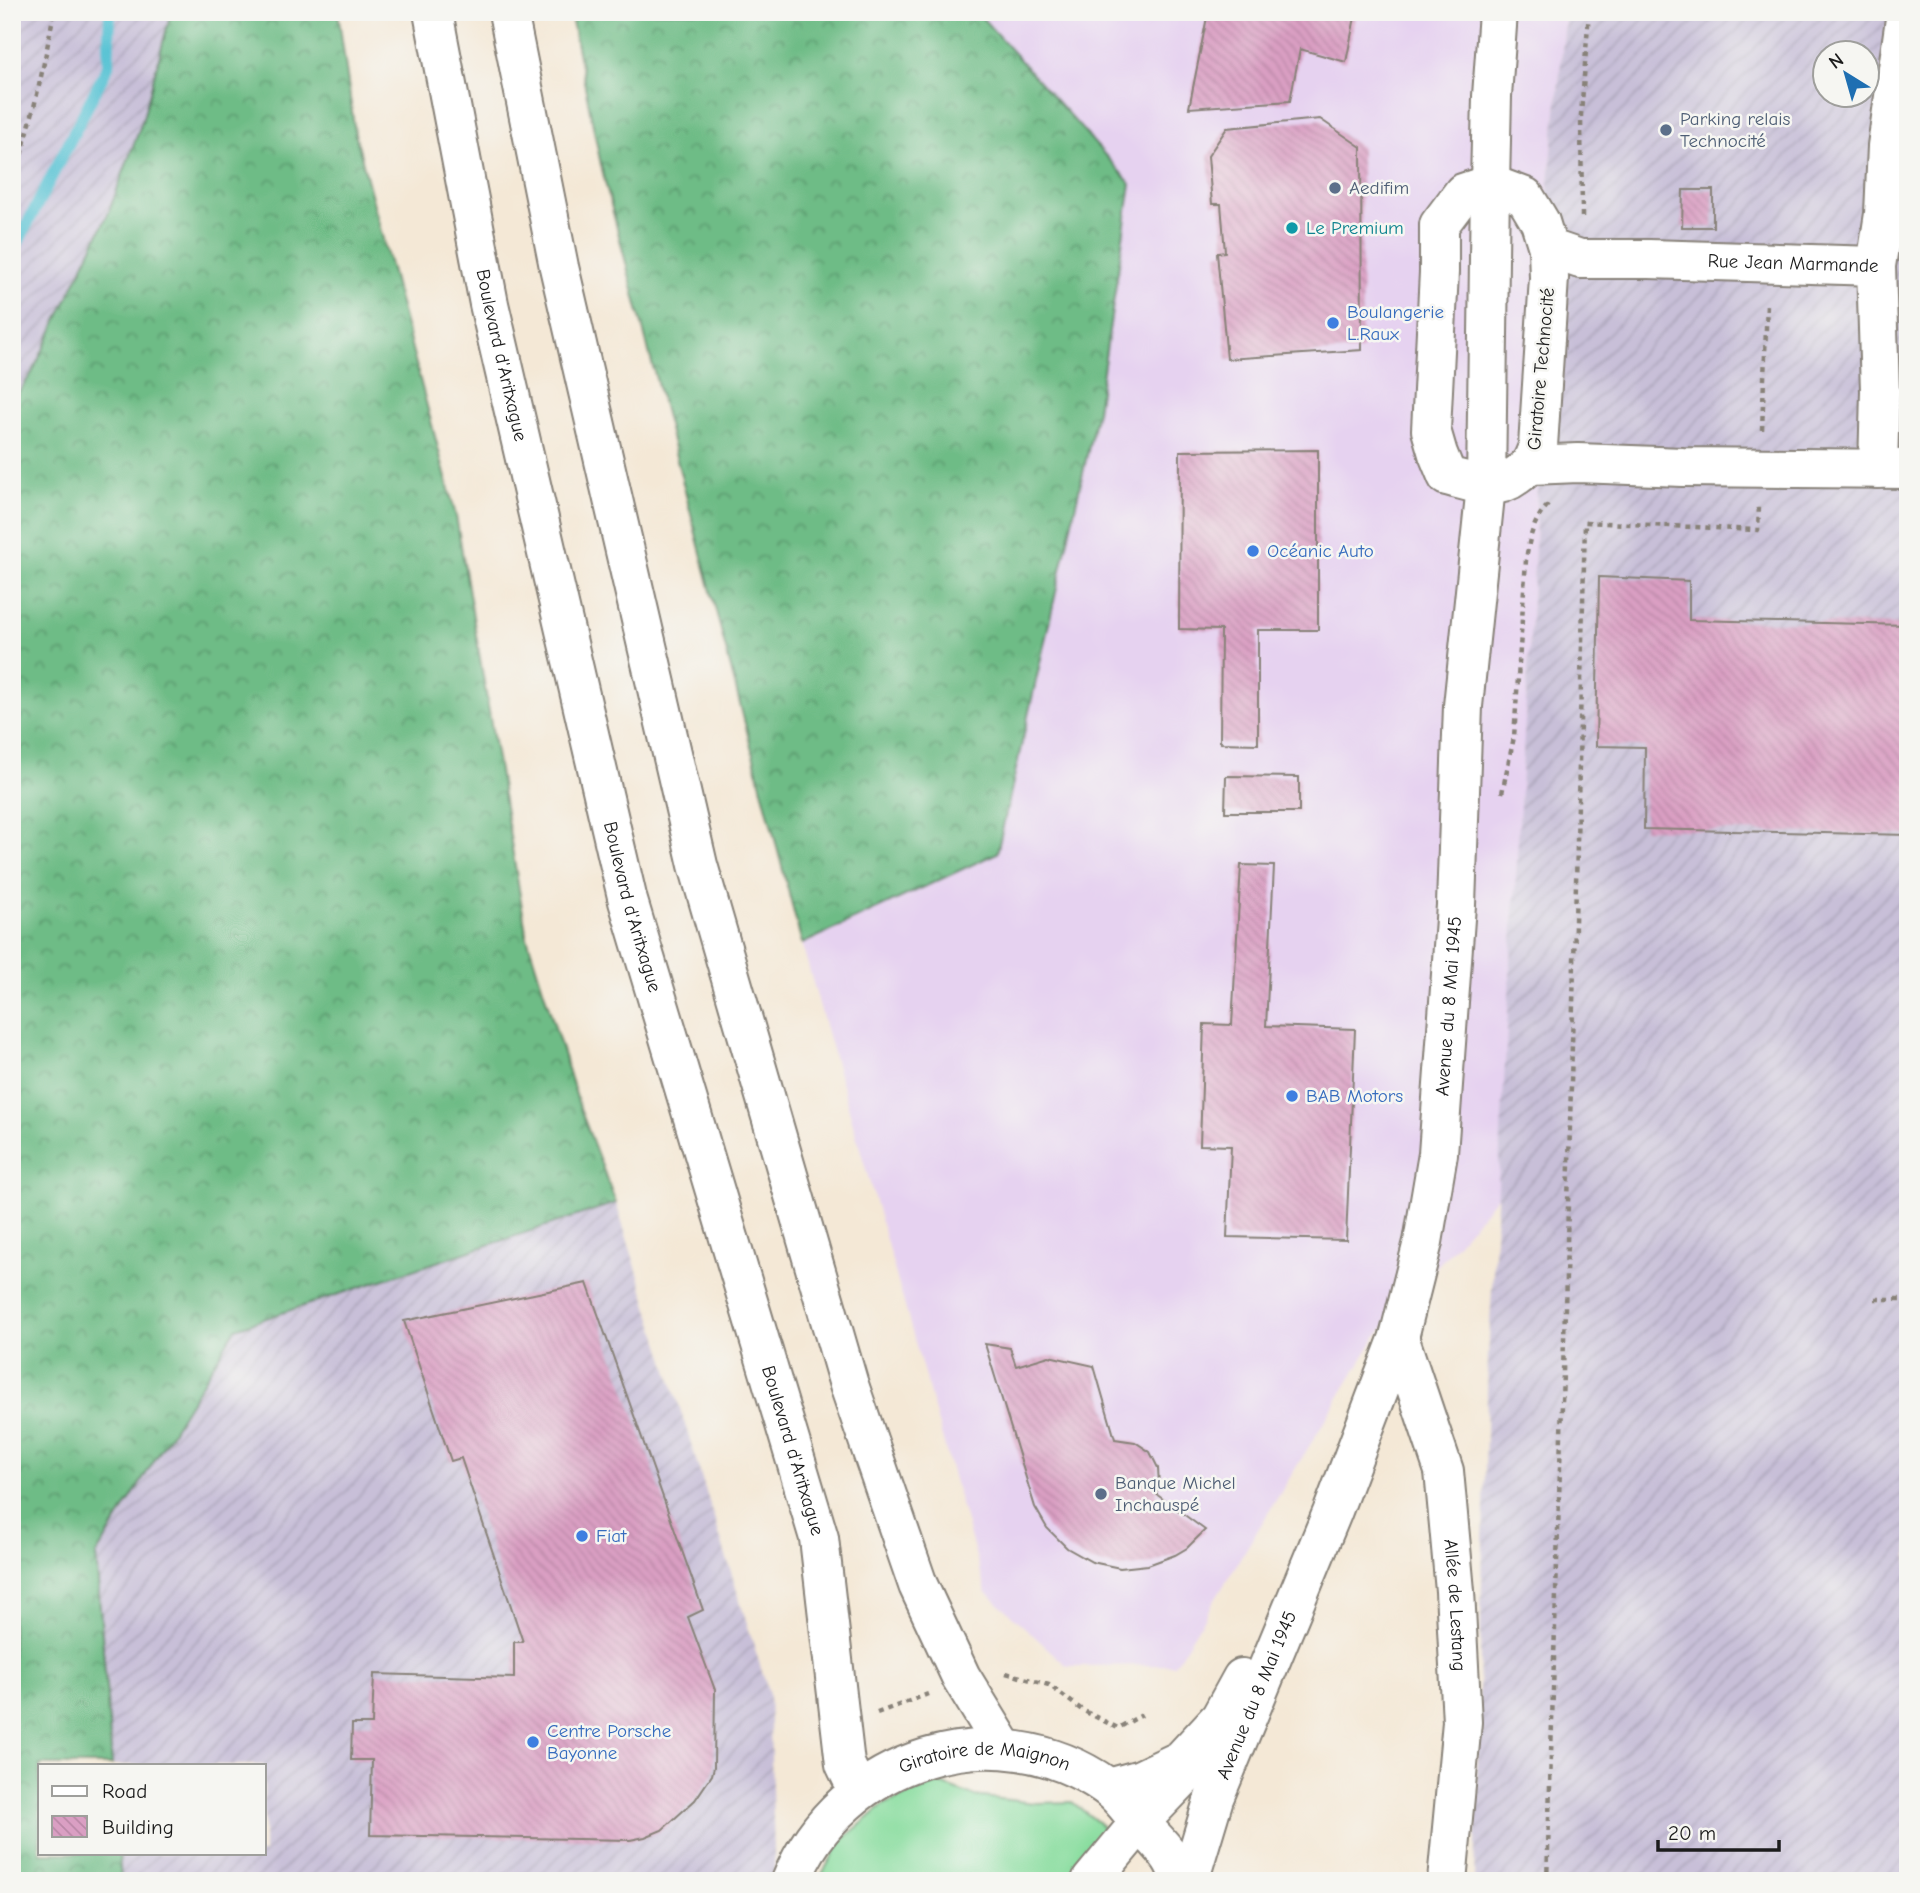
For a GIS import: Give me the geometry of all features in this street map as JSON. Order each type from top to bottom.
[{"type":"main road","name":"Boulevard d'Aritxague","points":[[433,12],[489,304],[628,901],[819,1538],[845,1764],[858,1791]]},
{"type":"main road","points":[[508,12],[559,267],[698,865],[849,1385],[918,1585],[961,1677],[1005,1749]]},
{"type":"main road","points":[[1486,486],[1447,476],[1431,430],[1439,225],[1463,194],[1490,184],[1498,12]]},
{"type":"main road","points":[[1876,266],[1884,214],[1898,169],[1887,146],[1906,12]]},
{"type":"main road","name":"Giratoire Technocité","points":[[1486,486],[1506,484],[1531,465],[1538,446],[1549,278],[1548,248],[1541,222],[1525,197],[1490,184]]},
{"type":"main road","name":"Avenue du 8 Mai 1945","points":[[1189,1881],[1214,1798],[1332,1513],[1399,1337],[1423,1242],[1438,1154],[1456,905],[1463,706],[1486,486],[1490,184]]},
{"type":"main road","name":"Rue Jean Marmande","points":[[1531,465],[1577,463],[1893,469],[1880,391],[1876,266],[1580,259],[1548,248]]},
{"type":"main road","name":"Allée de Lestang","points":[[1399,1337],[1444,1471],[1455,1591],[1462,1722],[1447,1881]]},
{"type":"main road","name":"Avenue du 8 Mai 1945","points":[[1109,1788],[1141,1779],[1181,1760],[1220,1718],[1332,1513]]},
{"type":"main road","points":[[1091,1881],[1140,1822],[1190,1770],[1220,1718]]},
{"type":"main road","name":"Giratoire de Maignon","points":[[791,1881],[799,1861],[825,1823],[858,1791],[903,1765],[953,1751],[1005,1749],[1048,1757],[1087,1773],[1109,1788],[1172,1859],[1181,1881]]},
{"type":"path","points":[[12,183],[24,150],[54,12]]},
{"type":"path","points":[[1547,1881],[1585,522],[1758,530],[1769,263]]},
{"type":"path","points":[[1875,1299],[1908,1299]]},
{"type":"path","points":[[1003,1673],[1049,1685],[1082,1710],[1118,1728],[1142,1715]]},
{"type":"path","points":[[867,1717],[939,1690]]},
{"type":"shaded area","points":[[12,12],[171,12],[142,122],[108,214],[32,373],[12,402]]},
{"type":"shaded area","points":[[977,12],[1566,12],[1546,212],[1535,549],[1498,1196],[1376,1337],[1175,1665],[1067,1666],[986,1592],[802,944],[997,853],[1131,184]]},
{"type":"shaded area","points":[[1566,12],[1908,12],[1908,1881],[1474,1881],[1488,1357],[1535,549],[1546,212]]},
{"type":"shaded area","points":[[616,1203],[769,1694],[775,1881],[121,1881],[119,1854],[266,1854],[266,1764],[112,1764],[96,1555],[236,1328]]},
{"type":"green space","points":[[171,12],[338,12],[355,133],[456,516],[527,937],[581,1111],[616,1203],[236,1328],[96,1555],[112,1764],[38,1764],[38,1854],[119,1854],[121,1881],[12,1881],[12,402],[32,373],[108,214],[142,122]]},
{"type":"green space","points":[[570,12],[977,12],[1131,184],[1097,411],[997,853],[802,944],[602,170]]},
{"type":"green space","points":[[938,1783],[974,1796],[1035,1803],[1072,1802],[1099,1823],[1108,1834],[1076,1881],[818,1881],[841,1841],[885,1804]]},
{"type":"building","points":[[1208,12],[1356,12],[1346,62],[1300,49],[1290,101],[1189,108]]},
{"type":"building","name":"Le Premium","points":[[1320,119],[1361,147],[1362,350],[1227,359],[1217,253],[1225,252],[1221,204],[1212,204],[1208,156],[1227,128]]},
{"type":"building","points":[[1683,190],[1713,190],[1713,227],[1682,227]]},
{"type":"building","points":[[1318,450],[1318,630],[1258,630],[1258,744],[1220,743],[1221,630],[1179,629],[1180,451]]},
{"type":"building","points":[[1599,577],[1689,581],[1689,620],[1908,625],[1908,835],[1644,829],[1645,747],[1596,746]]},
{"type":"building","points":[[1226,776],[1299,777],[1299,812],[1225,812]]},
{"type":"building","points":[[1241,865],[1274,866],[1266,1026],[1355,1029],[1346,1240],[1227,1237],[1231,1146],[1200,1145],[1204,1024],[1232,1025]]},
{"type":"building","points":[[587,1283],[703,1610],[688,1617],[715,1690],[712,1775],[695,1800],[662,1830],[630,1840],[370,1835],[372,1760],[351,1760],[352,1724],[372,1724],[374,1674],[514,1678],[514,1642],[523,1642],[461,1458],[451,1461],[404,1321]]},
{"type":"building","points":[[985,1344],[1010,1348],[1016,1366],[1049,1356],[1094,1366],[1115,1439],[1135,1442],[1150,1452],[1158,1468],[1159,1485],[1156,1494],[1205,1530],[1187,1548],[1148,1565],[1120,1568],[1092,1562],[1067,1548],[1047,1528],[1035,1507]]},
{"type":"waterway","points":[[12,254],[108,66],[110,12]]},
{"type":"place","name":"Parking relais Technocité","points":[[1666,130]]},
{"type":"place","name":"Aedifim","points":[[1335,188]]},
{"type":"place","name":"Le Premium","points":[[1292,228]]},
{"type":"place","name":"Boulangerie L.Raux","points":[[1333,323]]},
{"type":"place","name":"Océanic Auto","points":[[1253,551]]},
{"type":"place","name":"BAB Motors","points":[[1292,1096]]},
{"type":"place","name":"Banque Michel Inchauspé","points":[[1101,1494]]},
{"type":"place","name":"Fiat","points":[[582,1536]]},
{"type":"place","name":"Centre Porsche Bayonne","points":[[533,1742]]}]
